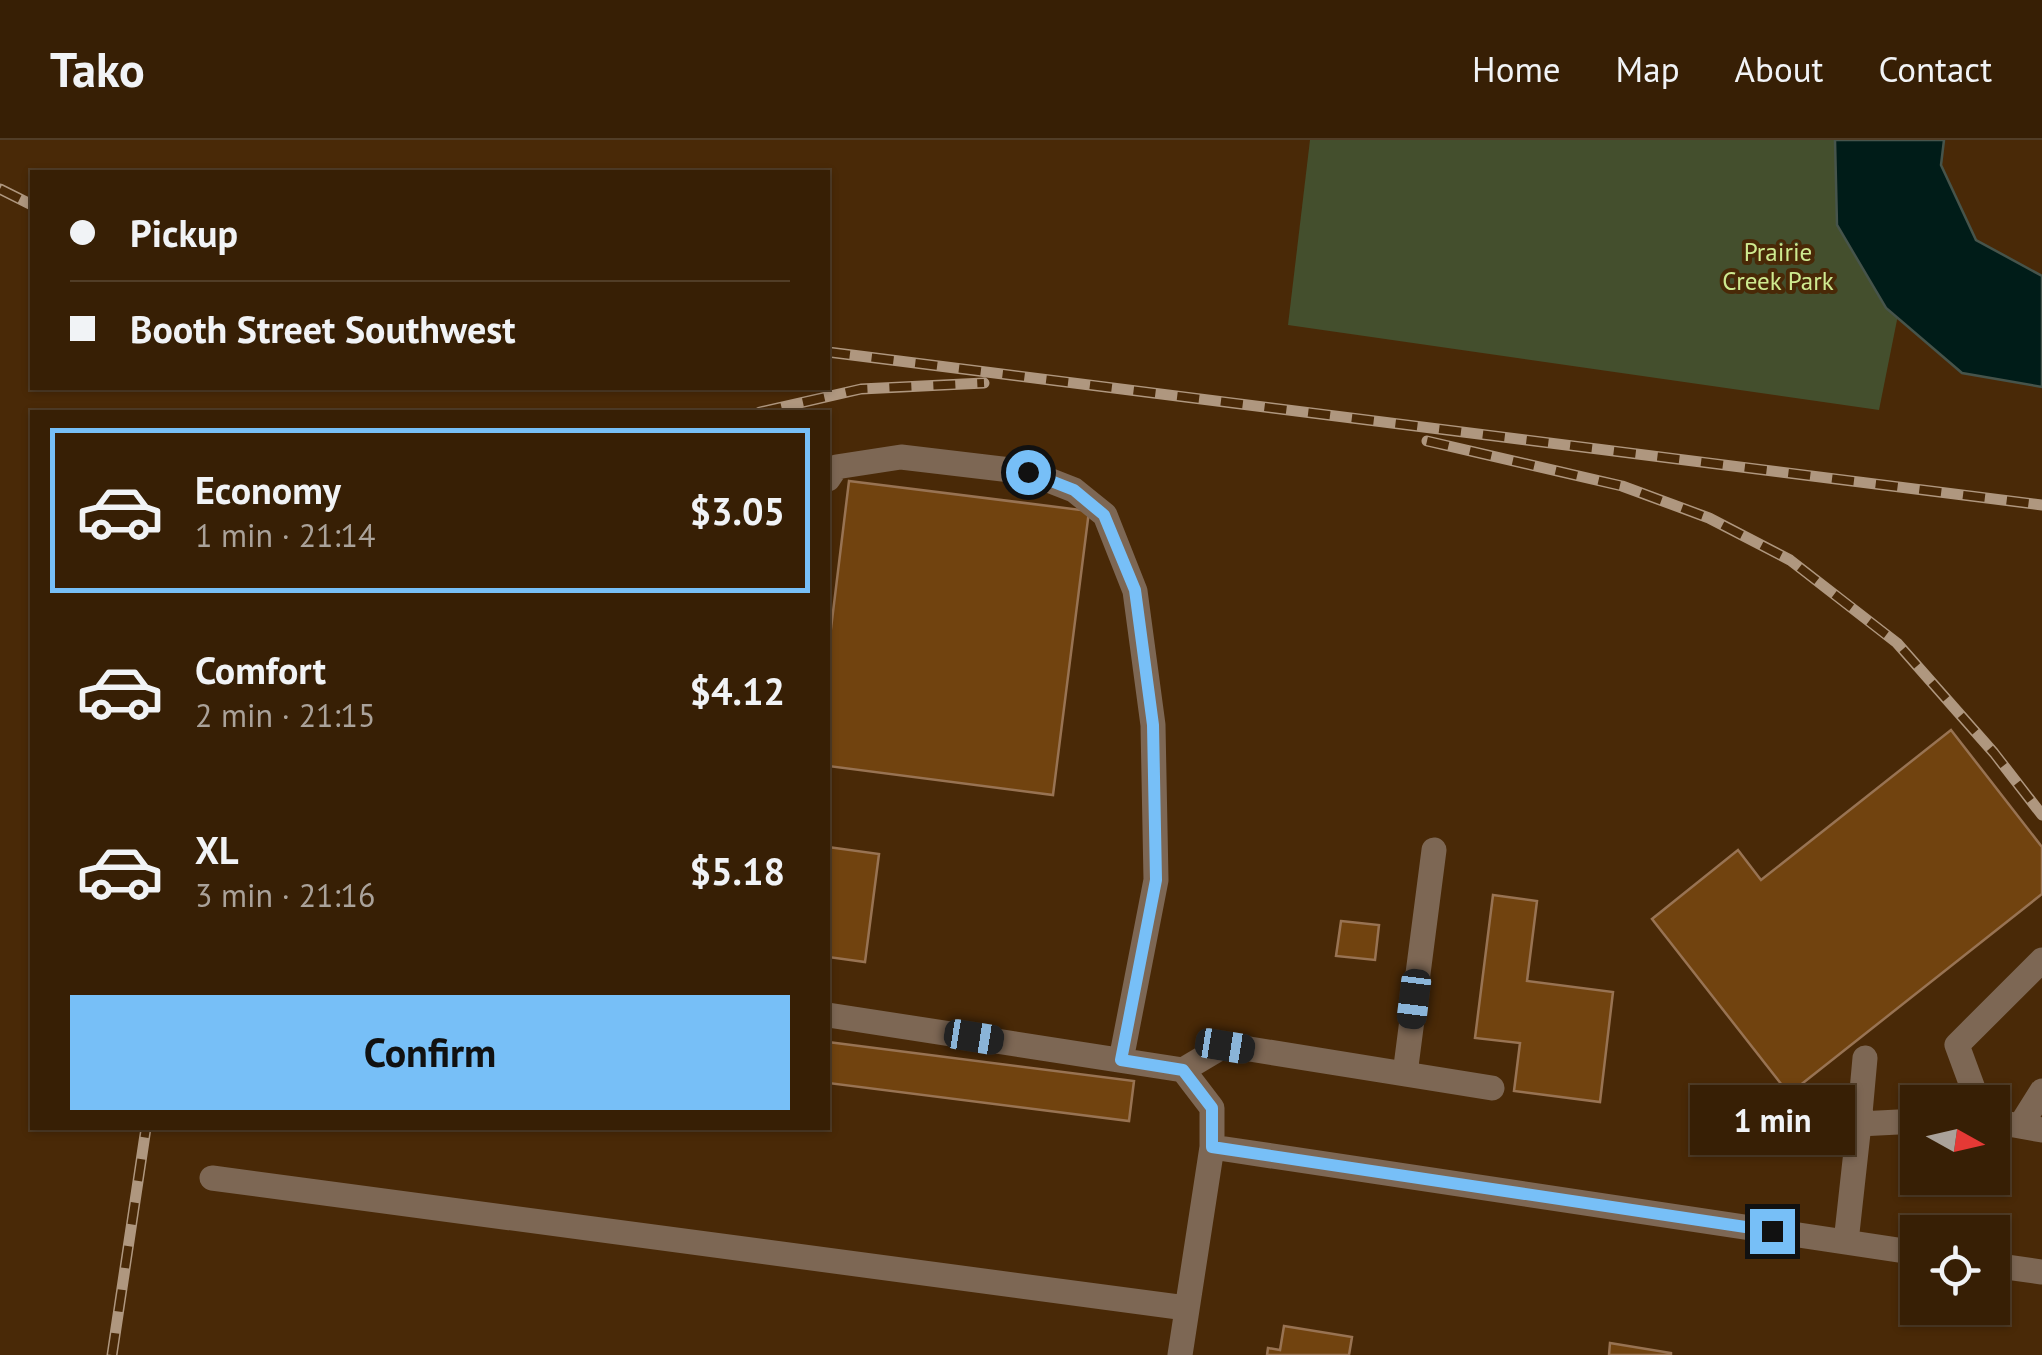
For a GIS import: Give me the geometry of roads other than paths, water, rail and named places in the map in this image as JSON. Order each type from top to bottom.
[{"type":"street","points":[[830,476],[836,467],[901,456],[1028,472],[1074,490],[1104,515],[1135,590],[1153,725],[1156,880],[1121,1060]]},
{"type":"street","points":[[1404,1074],[1434,850]]},
{"type":"street","points":[[1972,1085],[1957,1045],[2042,960]]},
{"type":"street","points":[[830,1014],[1183,1070],[1225,1046],[1492,1088]]},
{"type":"street","points":[[1846,1242],[1866,1058]]},
{"type":"street","points":[[1180,1355],[1212,1147],[1212,1108],[1183,1070]]},
{"type":"street","points":[[2031,1128],[2042,1091]]},
{"type":"street","points":[[1859,1124],[1900,1123]]},
{"type":"street","points":[[1212,1147],[1900,1250]]},
{"type":"street","points":[[212,1178],[1186,1308]]},
{"type":"street","points":[[2010,1267],[2042,1272]]},
{"type":"water","points":[[1835,140],[1944,140],[1941,165],[1976,240],[2042,276],[2042,387],[1962,373],[1886,308],[1837,225]]},
{"type":"railway","points":[[0,189],[30,204]]},
{"type":"railway","points":[[830,352],[2042,505]]},
{"type":"railway","points":[[769,410],[861,389],[984,383]]},
{"type":"railway","points":[[1427,441],[1622,486],[1709,518],[1790,560],[1897,643],[1994,753],[2042,815]]},
{"type":"railway","points":[[112,1355],[146,1130]]},
{"type":"park label","name":"Prairie Creek Park","points":[[1778,266]]}]
